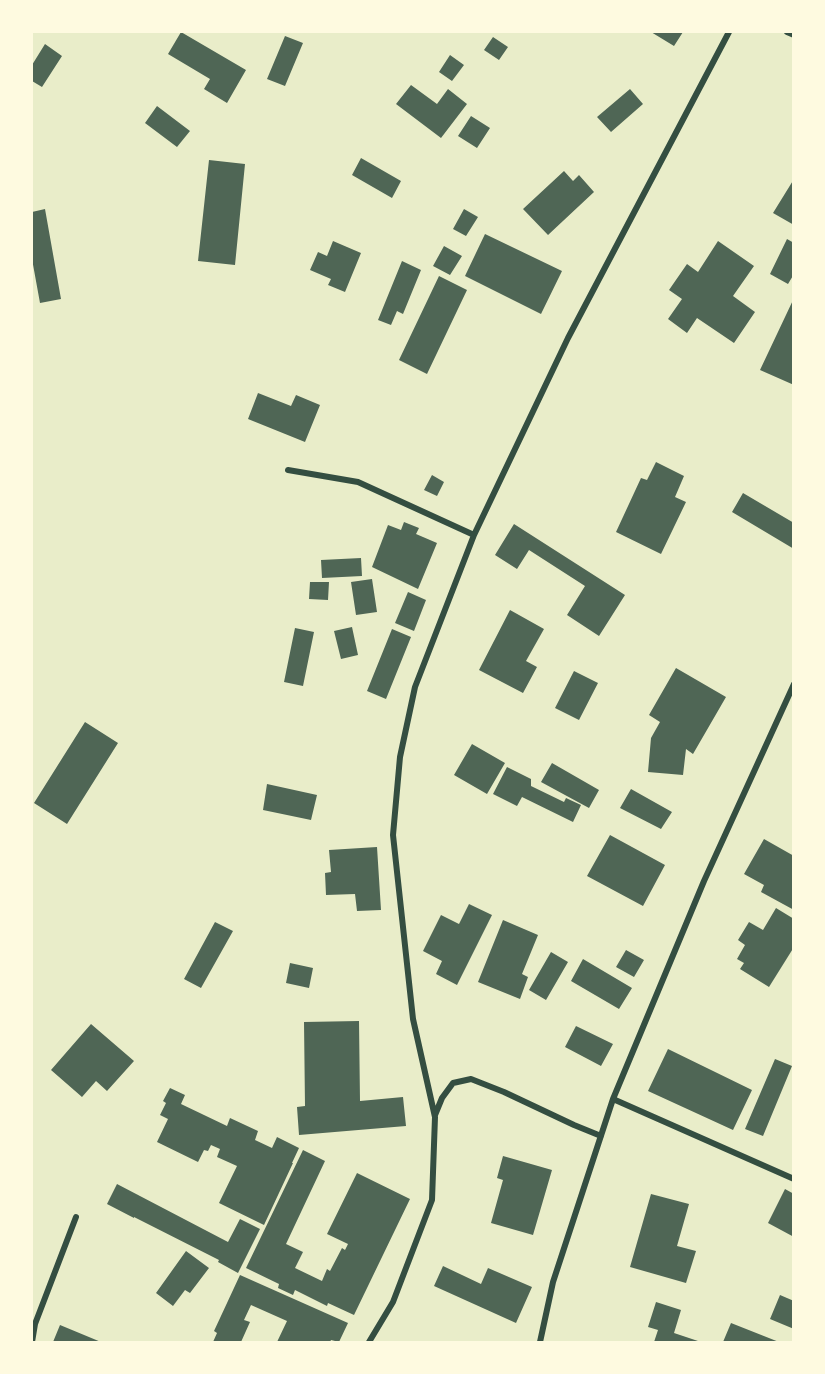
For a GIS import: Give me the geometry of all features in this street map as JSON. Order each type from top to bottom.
[{"type":"street","points":[[369,1342],[393,1302],[432,1200],[435,1117],[413,1019],[393,835],[400,758],[415,687],[474,535],[568,338],[729,32]]},
{"type":"street","points":[[787,32],[794,35]]},
{"type":"street","points":[[288,470],[358,482],[474,535]]},
{"type":"street","points":[[540,1342],[553,1282],[614,1099],[704,881],[794,684]]},
{"type":"street","points":[[435,1117],[442,1098],[453,1083],[471,1079],[601,1136]]},
{"type":"street","points":[[614,1099],[794,1179]]},
{"type":"street","points":[[32,1342],[34,1324],[76,1218]]},
{"type":"building","points":[[181,32],[246,70],[227,103],[204,89],[210,79],[168,54]]},
{"type":"building","points":[[651,32],[683,32],[674,46]]},
{"type":"building","points":[[285,36],[303,43],[285,86],[267,79]]},
{"type":"building","points":[[493,37],[508,47],[499,60],[484,50]]},
{"type":"building","points":[[45,44],[62,56],[42,87],[32,81],[32,65]]},
{"type":"building","points":[[450,55],[464,65],[452,81],[439,72]]},
{"type":"building","points":[[411,85],[437,104],[448,89],[467,104],[441,138],[396,104]]},
{"type":"building","points":[[630,89],[643,104],[611,132],[597,117]]},
{"type":"building","points":[[157,106],[190,131],[177,147],[145,123]]},
{"type":"building","points":[[471,116],[490,128],[477,148],[458,136]]},
{"type":"building","points":[[361,158],[401,181],[392,198],[352,175]]},
{"type":"building","points":[[209,160],[245,164],[235,265],[198,261]]},
{"type":"building","points":[[564,171],[573,181],[579,175],[594,192],[548,235],[523,209]]},
{"type":"building","points":[[794,179],[794,225],[773,213]]},
{"type":"building","points":[[45,209],[61,299],[40,303],[32,259],[32,212]]},
{"type":"building","points":[[464,209],[478,217],[466,236],[453,229]]},
{"type":"building","points":[[485,234],[562,271],[541,314],[465,276]]},
{"type":"building","points":[[787,239],[794,243],[794,274],[788,284],[770,274]]},
{"type":"building","points":[[333,241],[361,253],[345,292],[328,285],[331,279],[310,270],[318,252],[327,256]]},
{"type":"building","points":[[718,241],[754,266],[733,296],[755,312],[734,343],[697,318],[687,333],[668,319],[682,299],[669,290],[687,264],[698,272]]},
{"type":"building","points":[[444,246],[462,256],[450,275],[433,266]]},
{"type":"building","points":[[402,261],[421,270],[403,314],[397,311],[391,325],[378,320]]},
{"type":"building","points":[[439,276],[467,290],[427,374],[399,360]]},
{"type":"building","points":[[794,298],[794,385],[760,370]]},
{"type":"building","points":[[258,393],[291,406],[296,395],[320,405],[305,442],[248,419]]},
{"type":"building","points":[[656,462],[684,476],[675,497],[686,502],[661,554],[616,532],[641,478],[647,480]]},
{"type":"building","points":[[432,475],[444,482],[437,496],[424,490]]},
{"type":"building","points":[[743,493],[794,523],[794,549],[732,512]]},
{"type":"building","points":[[404,522],[419,528],[416,534],[437,543],[418,589],[372,567],[388,525],[401,530]]},
{"type":"building","points":[[514,524],[625,595],[599,636],[567,615],[585,586],[529,550],[517,569],[495,555]]},
{"type":"building","points":[[361,558],[362,576],[322,578],[321,560]]},
{"type":"building","points":[[372,579],[377,612],[356,615],[351,582]]},
{"type":"building","points":[[310,582],[329,582],[328,600],[309,599]]},
{"type":"building","points":[[408,592],[426,600],[414,631],[395,623]]},
{"type":"building","points":[[510,610],[544,629],[526,661],[537,667],[523,693],[479,670]]},
{"type":"building","points":[[352,627],[358,655],[341,659],[334,631]]},
{"type":"building","points":[[295,628],[314,632],[303,686],[284,682]]},
{"type":"building","points":[[392,629],[411,637],[386,699],[367,691]]},
{"type":"building","points":[[676,668],[726,697],[693,754],[686,749],[683,775],[648,772],[651,738],[660,722],[649,715]]},
{"type":"building","points":[[574,671],[598,683],[579,720],[555,708]]},
{"type":"building","points":[[85,722],[118,743],[67,824],[34,803]]},
{"type":"building","points":[[472,744],[505,763],[487,794],[454,775]]},
{"type":"building","points":[[552,763],[599,790],[589,808],[541,782]]},
{"type":"building","points":[[507,767],[531,779],[531,786],[564,802],[566,798],[581,805],[573,822],[522,797],[517,806],[493,794]]},
{"type":"building","points":[[267,784],[317,795],[311,820],[263,810]]},
{"type":"building","points":[[631,789],[672,812],[661,829],[620,808]]},
{"type":"building","points":[[610,835],[665,865],[643,906],[587,876]]},
{"type":"building","points":[[764,839],[794,856],[794,910],[761,892],[764,885],[744,874]]},
{"type":"building","points":[[377,847],[381,910],[357,911],[355,894],[326,895],[325,873],[331,872],[329,850]]},
{"type":"building","points":[[469,904],[492,915],[457,985],[436,974],[442,961],[423,951],[441,915],[459,924]]},
{"type":"building","points":[[776,908],[794,919],[794,947],[769,987],[740,969],[744,963],[737,959],[745,945],[738,940],[749,922],[763,930]]},
{"type":"building","points":[[503,920],[538,935],[522,974],[528,977],[520,999],[478,982]]},
{"type":"building","points":[[215,922],[233,931],[201,988],[184,979]]},
{"type":"building","points":[[626,950],[644,960],[634,977],[616,967]]},
{"type":"building","points":[[551,952],[568,962],[546,1000],[529,990]]},
{"type":"building","points":[[583,959],[632,988],[619,1009],[571,981]]},
{"type":"building","points":[[290,963],[313,968],[309,988],[286,983]]},
{"type":"building","points":[[359,1021],[360,1101],[403,1097],[406,1126],[299,1135],[297,1107],[305,1106],[304,1022]]},
{"type":"building","points":[[91,1024],[134,1061],[107,1091],[96,1081],[82,1097],[51,1070]]},
{"type":"building","points":[[576,1026],[613,1044],[601,1066],[565,1047]]},
{"type":"building","points":[[668,1049],[752,1090],[733,1130],[648,1091]]},
{"type":"building","points":[[775,1059],[792,1066],[763,1136],[745,1129]]},
{"type":"building","points":[[170,1088],[185,1095],[181,1104],[227,1126],[230,1118],[258,1131],[255,1140],[272,1148],[277,1137],[299,1148],[264,1225],[219,1203],[237,1166],[217,1157],[220,1149],[211,1145],[208,1151],[204,1150],[198,1162],[157,1142],[168,1119],[160,1115],[166,1103],[163,1101]]},
{"type":"building","points":[[303,1150],[325,1161],[286,1244],[303,1252],[295,1268],[322,1281],[327,1269],[330,1271],[342,1248],[345,1250],[348,1244],[327,1234],[357,1173],[410,1199],[354,1315],[328,1303],[327,1306],[295,1290],[293,1295],[278,1288],[279,1284],[246,1268]]},
{"type":"building","points":[[503,1156],[552,1170],[533,1235],[491,1223],[503,1180],[497,1178]]},
{"type":"building","points":[[117,1184],[228,1242],[240,1219],[260,1229],[238,1273],[218,1262],[219,1260],[107,1204]]},
{"type":"building","points":[[785,1189],[794,1194],[794,1237],[768,1223]]},
{"type":"building","points":[[651,1194],[689,1204],[677,1246],[696,1251],[686,1283],[630,1267]]},
{"type":"building","points":[[186,1251],[209,1268],[190,1293],[185,1290],[173,1306],[156,1293]]},
{"type":"building","points":[[443,1266],[481,1284],[488,1268],[532,1287],[516,1323],[434,1286]]},
{"type":"building","points":[[240,1275],[348,1323],[339,1342],[331,1340],[330,1342],[277,1342],[287,1321],[251,1305],[244,1320],[250,1322],[241,1342],[213,1342],[217,1333],[214,1331]]},
{"type":"building","points":[[780,1295],[794,1301],[794,1329],[770,1319]]},
{"type":"building","points":[[656,1302],[681,1310],[674,1333],[701,1342],[654,1342],[658,1330],[648,1327]]},
{"type":"building","points":[[731,1323],[779,1342],[723,1342]]},
{"type":"building","points":[[60,1325],[101,1342],[53,1342]]}]
